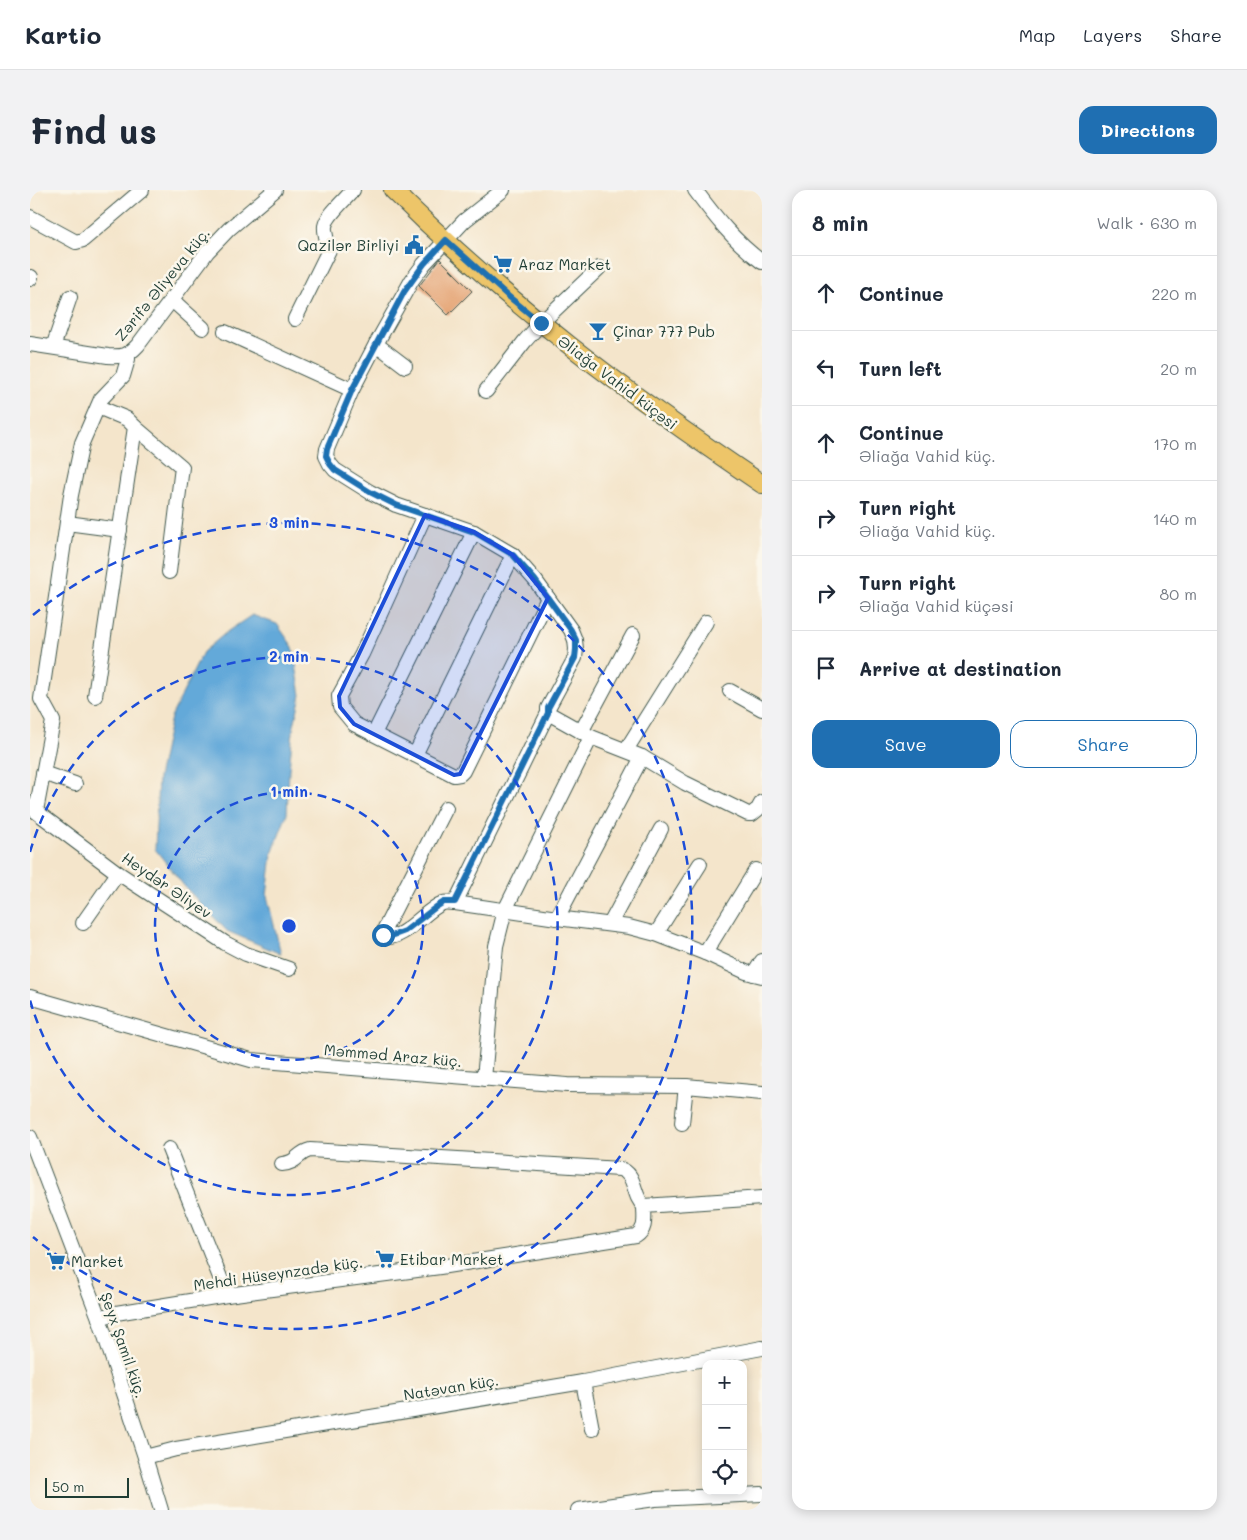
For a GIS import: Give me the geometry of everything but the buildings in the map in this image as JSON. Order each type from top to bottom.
[{"type":"main road","name":"Əliağa Vahid küçəsi","points":[[395,191],[446,240],[541,323],[656,412],[762,484]]},
{"type":"street","points":[[30,217],[76,242],[83,240],[142,190]]},
{"type":"street","name":"Zərifə Əliyeva küç.","points":[[30,344],[108,356],[128,354],[138,345],[171,298],[217,240],[275,190]]},
{"type":"street","points":[[295,319],[329,250],[325,227],[327,220],[353,190]]},
{"type":"street","points":[[455,902],[548,713],[548,708],[575,658],[576,640],[553,603],[513,555],[474,532],[396,505],[370,492],[335,470],[326,456],[327,449],[352,390],[412,280],[464,221],[502,190]]},
{"type":"street","points":[[694,190],[728,232],[748,252],[762,262]]},
{"type":"street","points":[[486,391],[541,323],[599,268]]},
{"type":"street","points":[[53,347],[70,297]]},
{"type":"street","points":[[171,298],[203,328]]},
{"type":"street","points":[[225,332],[352,390]]},
{"type":"street","points":[[376,344],[405,366]]},
{"type":"street","name":"Heydər Əliyev","points":[[128,354],[123,376],[101,399],[82,443],[67,523],[41,699],[53,721],[33,809],[118,873],[225,943],[246,954],[289,969]]},
{"type":"street","points":[[98,408],[127,419],[182,468],[169,572]]},
{"type":"street","points":[[95,696],[135,427]]},
{"type":"street","points":[[425,515],[362,654],[339,696],[340,708],[354,724],[454,775],[460,774],[553,603]]},
{"type":"street","points":[[67,523],[120,530]]},
{"type":"street","points":[[374,734],[474,532]]},
{"type":"street","points":[[415,755],[513,555]]},
{"type":"street","points":[[626,750],[706,622]]},
{"type":"street","points":[[484,1080],[496,946],[505,910],[633,635]]},
{"type":"street","points":[[730,690],[762,709]]},
{"type":"street","points":[[548,713],[586,735],[642,757],[685,782],[748,814],[752,814],[758,809],[762,802]]},
{"type":"street","points":[[557,918],[642,757]]},
{"type":"street","points":[[42,773],[75,784]]},
{"type":"street","points":[[446,808],[385,928],[383,935],[386,938],[405,931],[444,902],[455,902],[557,918],[629,926],[656,934],[705,953],[731,966],[758,975],[762,961]]},
{"type":"street","points":[[610,924],[661,830]]},
{"type":"street","points":[[656,934],[700,864]]},
{"type":"street","points":[[705,953],[756,870]]},
{"type":"street","points":[[83,923],[118,873]]},
{"type":"street","name":"Məmməd Araz küç.","points":[[30,998],[251,1060],[484,1080],[567,1085],[686,1086],[762,1093]]},
{"type":"street","points":[[682,1123],[686,1086]]},
{"type":"street","name":"Şeyx Şamil küç.","points":[[30,1137],[99,1318],[162,1510]]},
{"type":"street","points":[[169,1149],[227,1295]]},
{"type":"street","points":[[282,1164],[290,1163],[303,1152],[310,1150],[620,1169],[625,1170],[629,1174],[637,1196],[644,1206],[762,1198]]},
{"type":"street","name":"Mehdi Hüseynzadə küç.","points":[[99,1318],[116,1313],[227,1295],[440,1267],[636,1236],[642,1232],[644,1226],[644,1206]]},
{"type":"street","name":"Natəvan küç.","points":[[145,1456],[176,1449],[583,1382],[762,1348]]},
{"type":"street","points":[[583,1382],[592,1429]]},
{"type":"street","points":[[578,1510],[655,1499],[762,1494]]},
{"type":"highlighted area","points":[[425,515],[474,532],[513,555],[548,598],[460,774],[454,775],[354,724],[340,707],[339,696]]},
{"type":"water","points":[[252,615],[277,624],[293,647],[301,695],[293,730],[287,814],[272,854],[267,896],[281,954],[227,931],[185,887],[155,849],[158,778],[171,717],[203,652],[228,631]]},
{"type":"place","name":"Qazilər Birliyi","points":[[414,245]]},
{"type":"place","name":"Araz Market","points":[[503,264]]},
{"type":"place","name":"Çinar 777 Pub","points":[[598,331]]},
{"type":"place","name":"Etibar Market","points":[[385,1259]]},
{"type":"place","name":"Market","points":[[56,1261]]},
{"type":"route","points":[[383,935],[386,938],[405,931],[444,902],[455,902],[548,713],[548,708],[575,658],[576,640],[557,609],[513,555],[474,532],[396,505],[370,492],[335,470],[326,456],[327,449],[352,390],[404,292],[424,264],[446,240],[474,267],[541,323]]}]
